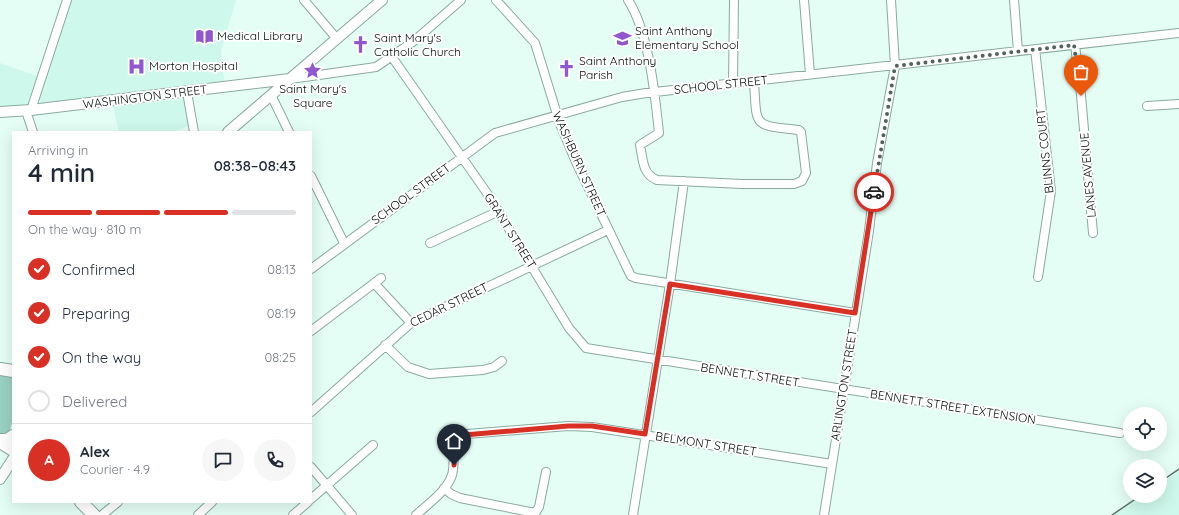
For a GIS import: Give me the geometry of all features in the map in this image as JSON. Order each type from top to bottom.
[{"type":"highway","points":[[0,369],[12,371]]},
{"type":"highway","points":[[0,441],[7,440],[12,437]]},
{"type":"highway","points":[[0,441],[12,449]]},
{"type":"highway","points":[[82,503],[94,515]]},
{"type":"main road","points":[[229,131],[382,0]]},
{"type":"main road","name":"WASHINGTON STREET","points":[[0,112],[28,111],[290,79]]},
{"type":"main road","points":[[0,479],[12,460]]},
{"type":"street","points":[[33,131],[28,111],[67,0]]},
{"type":"street","points":[[304,0],[337,39]]},
{"type":"street","points":[[290,79],[368,69],[380,65],[418,37],[461,0]]},
{"type":"street","name":"WASHBURN STREET","points":[[496,0],[535,43],[556,115],[572,154],[631,276],[670,284]]},
{"type":"street","points":[[628,0],[641,26],[655,92],[659,133],[640,145],[644,167],[649,176],[657,180],[684,181],[794,184],[802,181],[806,173],[803,136],[799,130],[766,126],[761,123],[756,113],[754,81]]},
{"type":"street","points":[[733,83],[734,0]]},
{"type":"street","points":[[804,0],[810,74]]},
{"type":"street","name":"ARLINGTON STREET","points":[[824,515],[869,231],[877,163],[895,66],[891,0]]},
{"type":"street","points":[[1014,0],[1018,52]]},
{"type":"street","name":"SCHOOL STREET","points":[[312,267],[497,132],[627,95],[1179,33]]},
{"type":"street","name":"LANES AVENUE","points":[[1074,45],[1082,103],[1094,233]]},
{"type":"street","name":"BLINNS COURT","points":[[1035,49],[1050,192],[1038,277]]},
{"type":"street","name":"GRANT STREET","points":[[392,57],[499,212],[569,328],[584,346],[594,350],[656,360]]},
{"type":"street","points":[[187,92],[194,131]]},
{"type":"street","points":[[271,95],[289,131]]},
{"type":"street","points":[[1147,106],[1179,104]]},
{"type":"street","points":[[312,178],[344,243]]},
{"type":"street","points":[[633,515],[656,360],[670,284],[684,181]]},
{"type":"street","points":[[430,243],[499,212]]},
{"type":"street","name":"CEDAR STREET","points":[[312,411],[410,323],[608,230]]},
{"type":"street","points":[[312,330],[381,278]]},
{"type":"street","points":[[374,283],[410,323]]},
{"type":"street","points":[[670,284],[855,313]]},
{"type":"street","points":[[385,345],[408,367],[429,374],[483,370],[494,367],[502,361]]},
{"type":"street","name":"BENNETT STREET","points":[[656,360],[844,389]]},
{"type":"street","name":"BENNETT STREET EXTENSION","points":[[844,389],[1120,433]]},
{"type":"street","name":"BELMONT STREET","points":[[444,488],[451,477],[455,444],[461,436],[568,426],[592,426],[832,464]]},
{"type":"street","points":[[312,498],[373,445]]},
{"type":"street","points":[[312,468],[352,515]]},
{"type":"street","points":[[416,515],[444,488],[451,494],[460,498],[534,514],[539,507],[546,472]]},
{"type":"street","points":[[102,515],[117,503]]},
{"type":"street","points":[[198,515],[211,503]]},
{"type":"street","points":[[293,515],[307,503]]},
{"type":"shaded area","name":"Morton Hospital","points":[[71,0],[236,0],[221,51],[224,81],[40,103],[39,100]]},
{"type":"shaded area","points":[[0,63],[37,76],[27,105],[0,106]]},
{"type":"shaded area","points":[[185,99],[189,126],[176,131],[119,131],[113,106]]},
{"type":"shaded area","points":[[0,373],[12,376],[12,423],[8,436],[0,435]]},
{"type":"shaded area","points":[[1179,471],[1179,515],[1114,515],[1132,503],[1167,503],[1167,479]]},
{"type":"railway","points":[[1167,477],[1179,469]]},
{"type":"railway","points":[[1112,515],[1130,503]]},
{"type":"way so far","points":[[874,192],[877,163],[888,111],[895,66],[1074,45],[1081,96]]},
{"type":"place","name":"Medical Library","points":[[204,36]]},
{"type":"place","name":"Saint Anthony Elementary School","points":[[622,38]]},
{"type":"place","name":"Saint Mary's Catholic Church","points":[[361,45]]},
{"type":"place","name":"Morton Hospital","points":[[136,66]]},
{"type":"place","name":"Saint Anthony Parish","points":[[566,68]]},
{"type":"place","name":"Saint Mary's Square","points":[[313,70]]},
{"type":"route","points":[[454,465],[455,444],[462,435],[568,426],[592,426],[645,434],[656,360],[670,284],[744,297],[855,313],[874,192]]}]
